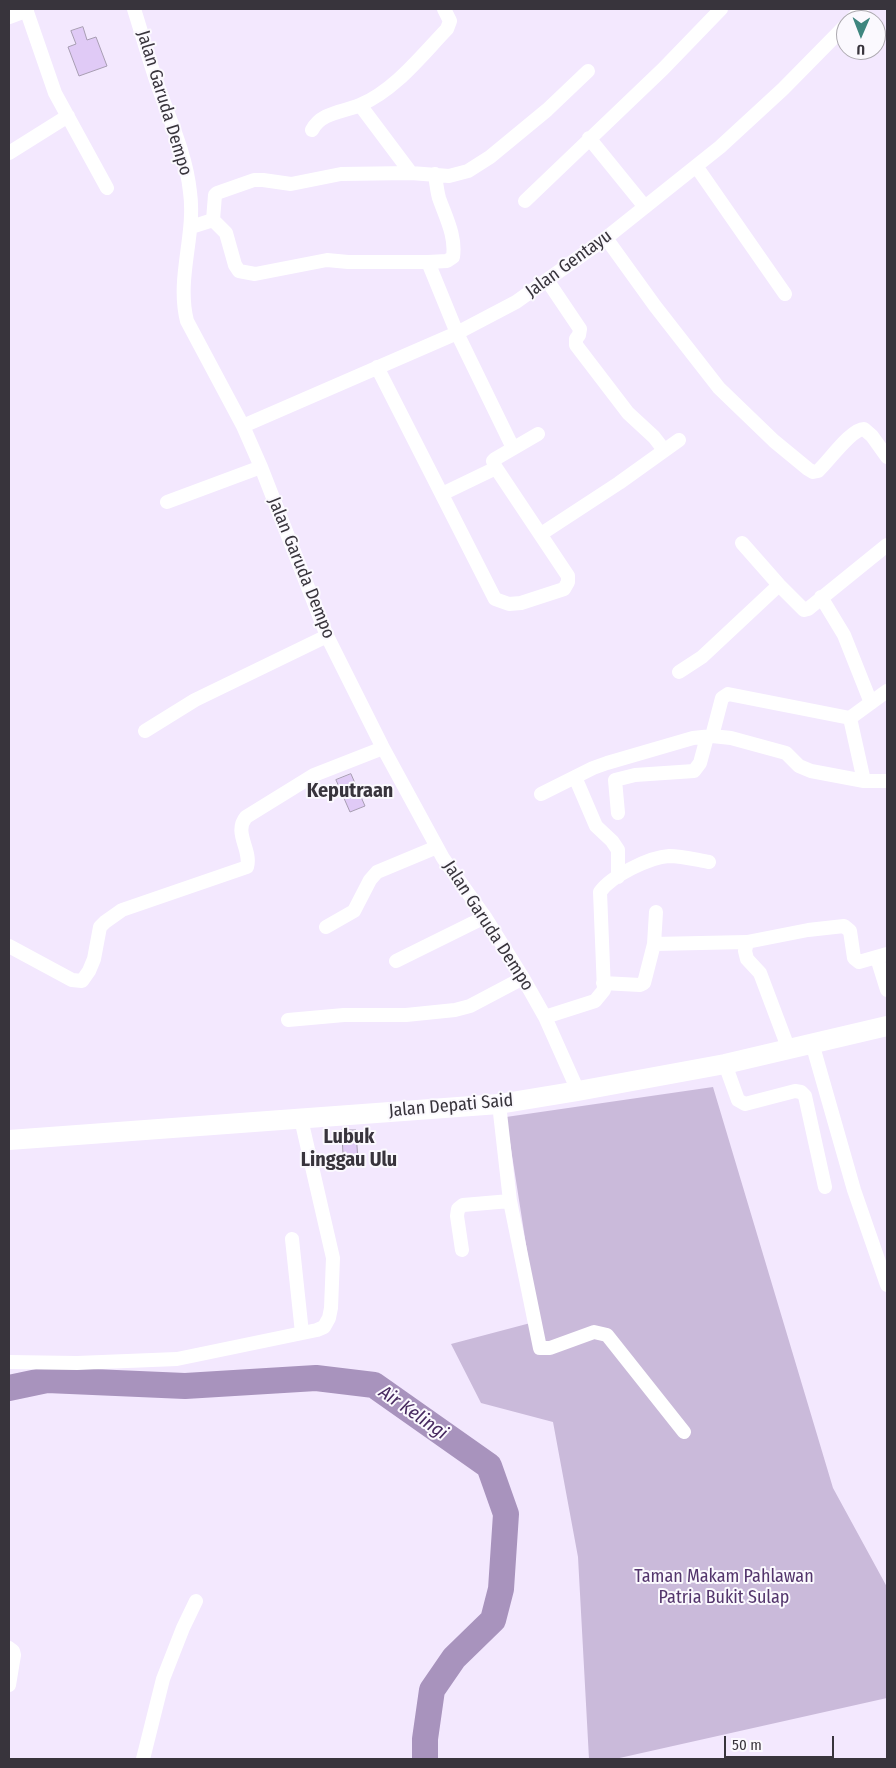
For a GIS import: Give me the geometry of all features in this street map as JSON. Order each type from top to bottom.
[{"type":"main road","name":"Jalan Depati Said","points":[[9,1140],[498,1104],[725,1064],[887,1026]]},
{"type":"street","points":[[9,15],[26,9],[55,93],[107,188]]},
{"type":"street","name":"Jalan Garuda Dempo","points":[[134,9],[158,86],[182,151],[190,193],[191,226],[183,290],[186,314],[196,341],[243,426],[327,636],[383,748],[437,847],[485,917],[523,978],[545,1017],[578,1091]]},
{"type":"street","points":[[312,130],[328,116],[360,105],[387,89],[447,29],[450,21],[444,9]]},
{"type":"street","points":[[526,201],[589,138],[663,69],[721,9]]},
{"type":"street","name":"Jalan Gentayu","points":[[243,426],[457,333],[516,302],[606,238],[720,147],[783,89],[836,35]]},
{"type":"street","points":[[434,174],[439,196],[450,225],[454,250],[453,257],[447,262],[348,262],[326,260],[254,274],[245,273],[238,271],[226,233],[213,220],[215,195],[217,193],[254,180],[291,184],[334,174],[411,173],[434,174],[449,176],[459,174],[477,166],[547,110],[588,71]]},
{"type":"street","points":[[360,105],[411,173]]},
{"type":"street","points":[[9,153],[68,116]]},
{"type":"street","points":[[589,138],[646,207]]},
{"type":"street","points":[[696,166],[785,294]]},
{"type":"street","points":[[191,226],[213,220]]},
{"type":"street","points":[[606,238],[655,306],[719,388],[774,441],[808,469],[813,472],[818,471],[860,429],[864,429],[872,436],[887,457]]},
{"type":"street","points":[[428,262],[457,333],[513,448]]},
{"type":"street","points":[[547,280],[580,329],[576,344],[628,413],[654,437],[664,450]]},
{"type":"street","points":[[377,367],[495,599],[501,603],[521,603],[564,589],[568,582],[568,576],[494,463],[495,460],[513,448],[538,434]]},
{"type":"street","points":[[541,534],[619,483],[679,440]]},
{"type":"street","points":[[167,502],[261,467]]},
{"type":"street","points":[[442,494],[496,468]]},
{"type":"street","points":[[742,543],[804,610],[808,609],[887,545]]},
{"type":"street","points":[[679,672],[702,657],[779,585]]},
{"type":"street","points":[[821,597],[844,635],[871,703]]},
{"type":"street","points":[[145,731],[195,700],[327,636]]},
{"type":"street","points":[[615,780],[635,775],[694,771],[698,768],[722,698],[728,694],[850,718],[887,691]]},
{"type":"street","points":[[850,718],[864,781]]},
{"type":"street","points":[[541,794],[607,763],[693,738],[710,737],[731,738],[786,753],[804,769],[864,781],[887,781]]},
{"type":"street","points":[[9,946],[72,980],[80,982],[89,971],[94,959],[100,927],[105,922],[122,910],[247,867],[248,861],[240,830],[242,821],[246,817],[314,775],[383,748]]},
{"type":"street","points":[[607,763],[615,780],[618,813]]},
{"type":"street","points":[[575,777],[596,826],[612,841],[618,850],[618,877]]},
{"type":"street","points":[[326,927],[354,911],[370,880],[377,872],[437,847]]},
{"type":"street","points":[[545,1017],[595,1000],[604,990],[600,892],[604,886],[649,861],[670,856],[709,862]]},
{"type":"street","points":[[603,983],[644,984],[654,944],[656,912]]},
{"type":"street","points":[[396,962],[485,917]]},
{"type":"street","points":[[654,944],[747,942],[808,930],[844,926],[850,931],[854,958],[862,962],[882,956],[887,990]]},
{"type":"street","points":[[747,942],[745,951],[747,959],[760,973],[789,1050]]},
{"type":"street","points":[[288,1020],[344,1015],[406,1015],[455,1010],[470,1006],[523,978]]},
{"type":"street","points":[[812,1044],[854,1190],[887,1284]]},
{"type":"street","points":[[725,1064],[738,1100],[741,1103],[745,1104],[795,1091],[801,1092],[804,1096],[825,1187]]},
{"type":"street","points":[[498,1104],[510,1201],[540,1348],[550,1348],[594,1332],[607,1335],[684,1432]]},
{"type":"street","points":[[9,1362],[78,1363],[178,1359],[324,1327],[329,1318],[331,1308],[333,1258],[301,1118]]},
{"type":"street","points":[[462,1250],[457,1216],[458,1209],[463,1205],[510,1201]]},
{"type":"street","points":[[292,1239],[302,1333]]},
{"type":"street","points":[[143,1759],[163,1679],[182,1628],[196,1601]]},
{"type":"street","points":[[9,1648],[13,1651],[14,1655],[9,1686]]},
{"type":"green space","name":"Taman Makam Pahlawan Patria Bukit Sulap","points":[[713,1087],[833,1488],[887,1587],[887,1698],[615,1759],[589,1759],[578,1557],[553,1422],[481,1403],[451,1344],[538,1321],[506,1117]]},
{"type":"building","points":[[83,27],[87,40],[96,37],[107,66],[79,76],[68,47],[76,44],[71,31]]},
{"type":"building","points":[[351,774],[365,806],[350,812],[336,780]]},
{"type":"building","points":[[342,1130],[356,1130],[358,1162],[344,1163]]},
{"type":"waterway","name":"Air Kelingi","points":[[9,1388],[47,1380],[185,1386],[316,1378],[374,1385],[489,1466],[506,1514],[501,1589],[493,1620],[454,1658],[432,1690],[425,1739],[425,1759]]},
{"type":"district","name":"Keputraan","points":[[350,791]]},
{"type":"district","name":"Lubuk Linggau Ulu","points":[[349,1148]]}]
